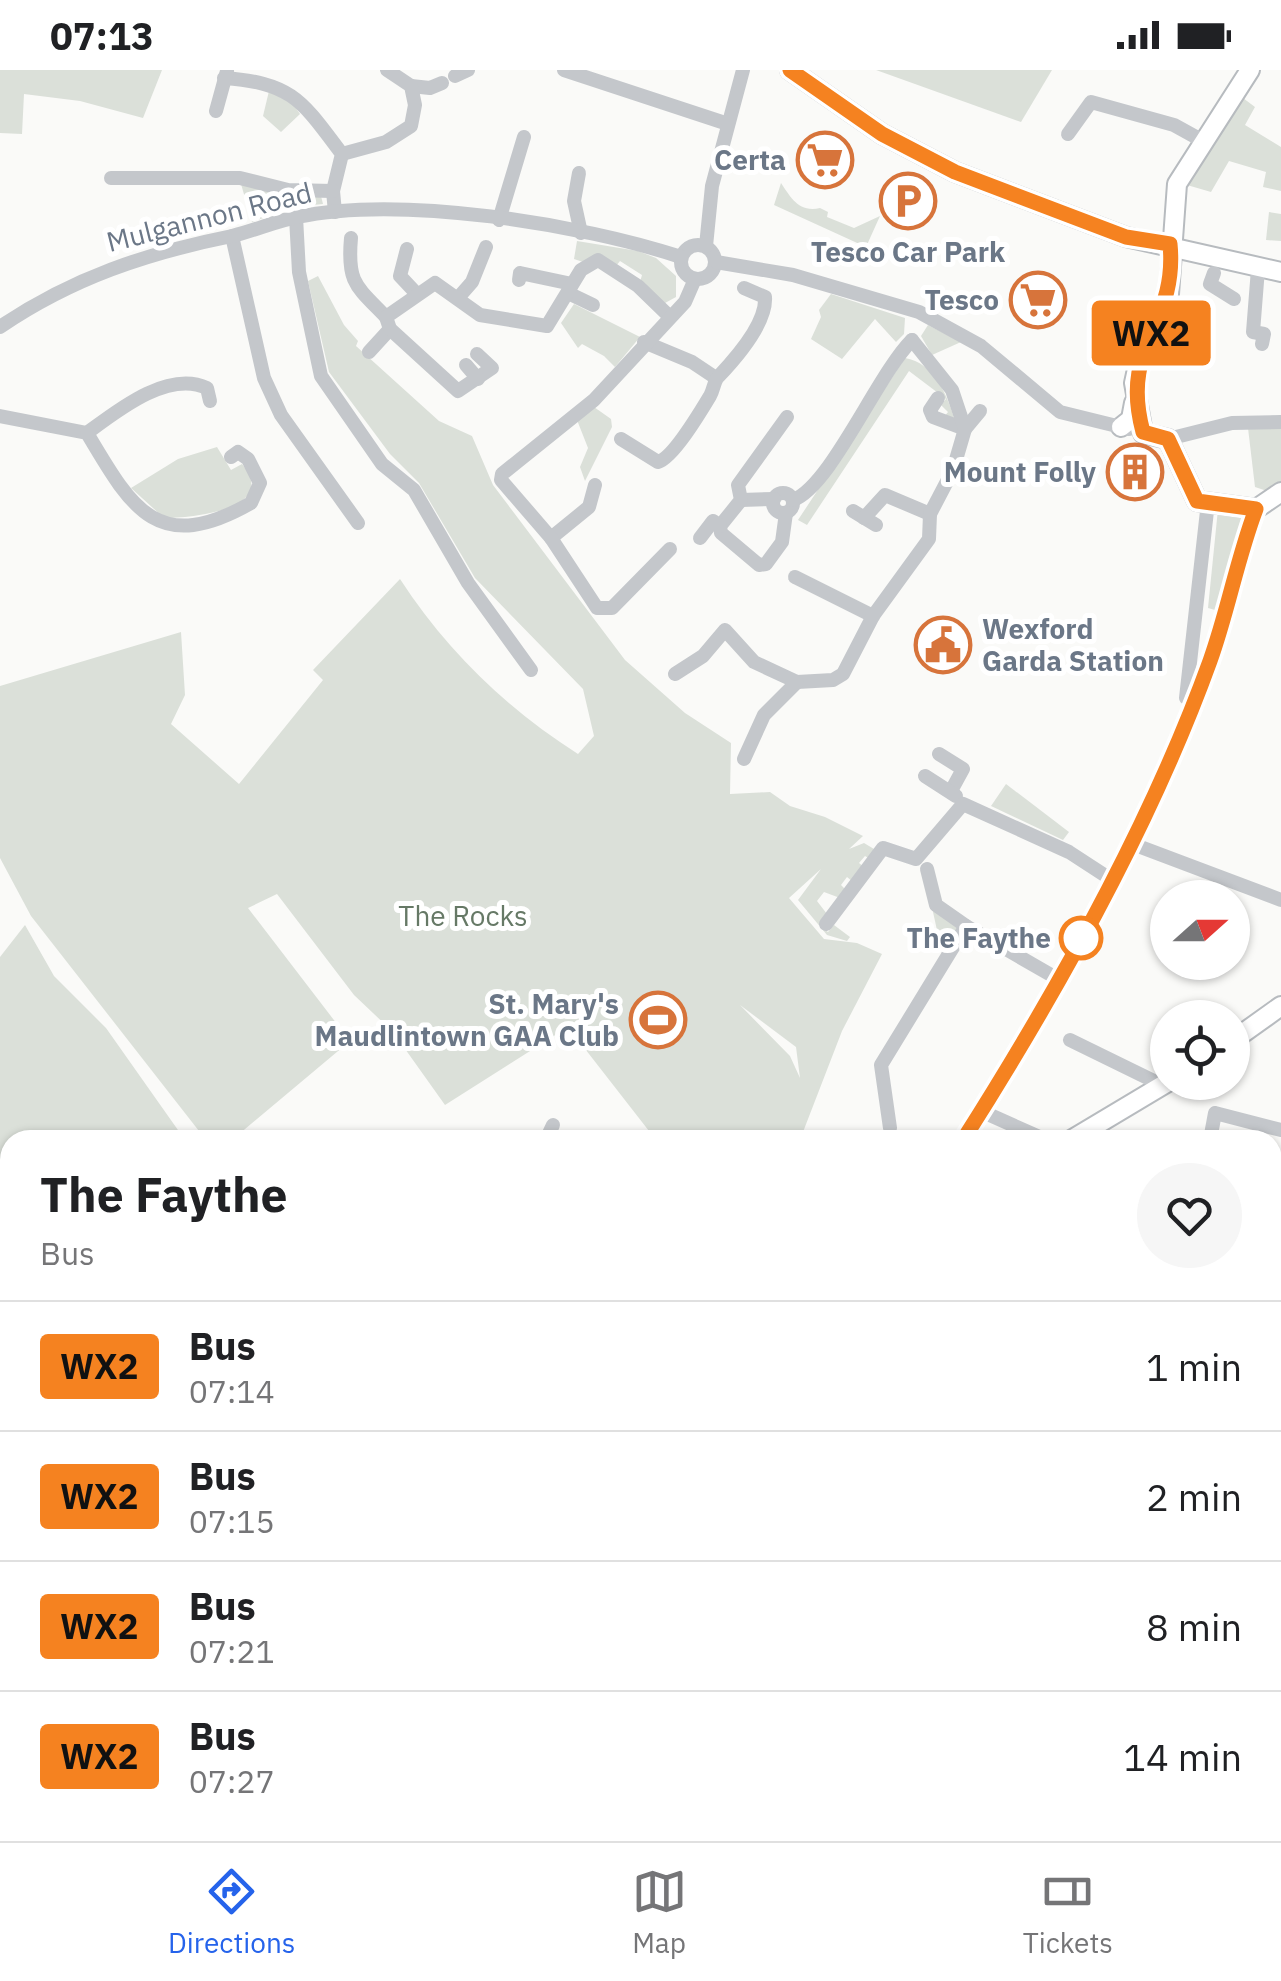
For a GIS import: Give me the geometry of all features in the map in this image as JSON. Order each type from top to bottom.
[{"type":"main road","points":[[790,70],[882,134],[955,172],[1126,237],[1170,244],[1217,265],[1281,272]]},
{"type":"main road","points":[[1120,427],[1132,419],[1142,351],[1169,294],[1177,184],[1250,70]]},
{"type":"main road","points":[[1134,392],[1143,432],[1168,439],[1197,501],[1256,509],[1281,492]]},
{"type":"main road","points":[[1250,1028],[1281,1006]]},
{"type":"main road","points":[[1089,1130],[1150,1093]]},
{"type":"street","points":[[387,70],[410,86],[430,88],[455,76]]},
{"type":"street","points":[[564,70],[728,124]]},
{"type":"street","points":[[743,70],[712,186],[706,246],[716,262],[792,275],[919,312],[981,346],[1060,412],[1143,432]]},
{"type":"street","points":[[216,111],[226,74],[259,80],[288,90],[342,154]]},
{"type":"street","points":[[342,154],[386,142],[411,126],[416,105],[410,86]]},
{"type":"street","points":[[1068,134],[1091,95],[1204,141]]},
{"type":"street","points":[[499,220],[524,137]]},
{"type":"street","points":[[335,212],[332,191],[342,154]]},
{"type":"street","points":[[579,173],[574,201],[580,233]]},
{"type":"street","points":[[111,178],[240,178],[288,190],[332,191]]},
{"type":"street","name":"Mulgannon Road","points":[[0,327],[98,271],[296,217],[335,212],[422,210],[499,220],[640,244],[681,257]]},
{"type":"street","points":[[296,217],[299,272],[321,376],[382,464],[414,490],[468,583],[531,670]]},
{"type":"street","points":[[232,236],[264,378],[281,415],[358,523]]},
{"type":"street","points":[[351,238],[348,270],[352,283],[458,391],[492,368],[472,359]]},
{"type":"street","points":[[694,279],[682,269],[681,257],[691,246],[706,246]]},
{"type":"street","points":[[458,298],[472,282],[486,247]]},
{"type":"street","points":[[407,249],[400,276],[415,292]]},
{"type":"street","points":[[369,352],[415,292],[435,283],[480,315],[547,326],[586,264],[598,260],[638,286],[669,316]]},
{"type":"street","points":[[694,279],[709,275],[716,262]]},
{"type":"street","points":[[1217,265],[1210,284],[1234,298]]},
{"type":"street","points":[[1258,269],[1253,332],[1264,334],[1262,344]]},
{"type":"street","points":[[519,280],[520,273],[570,288],[593,305]]},
{"type":"street","points":[[670,549],[612,608],[604,610],[592,600],[551,538],[501,480],[502,474],[594,400],[685,302],[694,279]]},
{"type":"street","points":[[621,438],[650,459],[666,460],[708,399],[716,378],[733,363],[763,315],[765,298],[744,288]]},
{"type":"street","points":[[741,500],[774,500],[777,511],[814,486],[891,361],[912,340],[919,312]]},
{"type":"street","points":[[912,340],[952,390],[965,429]]},
{"type":"street","points":[[644,342],[692,362],[716,378]]},
{"type":"street","points":[[0,416],[87,432],[129,403],[182,383],[207,388],[210,401]]},
{"type":"street","points":[[938,398],[930,410],[933,416],[965,429]]},
{"type":"street","points":[[675,674],[703,656],[726,630],[754,662],[797,682],[833,680],[842,674],[872,616],[929,539],[930,514],[953,470],[965,429],[980,410]]},
{"type":"street","points":[[741,500],[738,486],[786,417]]},
{"type":"street","points":[[1168,439],[1232,422],[1281,422]]},
{"type":"street","points":[[87,432],[128,497],[146,514],[169,526],[220,518],[258,496],[260,483],[248,459],[238,452],[230,457]]},
{"type":"street","points":[[551,538],[589,506],[595,485]]},
{"type":"street","points":[[864,518],[884,495],[930,514]]},
{"type":"street","points":[[720,526],[741,500]]},
{"type":"street","points":[[1196,678],[1196,632],[1208,502]]},
{"type":"street","points":[[700,538],[713,520],[721,533],[758,565],[766,564],[782,542],[789,506]]},
{"type":"street","points":[[969,1130],[1058,979],[1130,843],[1182,724],[1196,678],[1219,634],[1256,509]]},
{"type":"street","points":[[795,577],[872,616]]},
{"type":"street","points":[[1196,632],[1210,637],[1219,634]]},
{"type":"street","points":[[744,759],[764,716],[797,682]]},
{"type":"street","points":[[939,754],[967,766],[951,791]]},
{"type":"street","points":[[925,776],[951,791],[963,804],[1069,852],[1112,880]]},
{"type":"street","points":[[826,924],[877,843],[916,859],[963,804]]},
{"type":"street","points":[[1130,843],[1281,900]]},
{"type":"street","points":[[926,869],[936,905],[1058,979]]},
{"type":"street","points":[[824,899],[837,910]]},
{"type":"street","points":[[890,1128],[881,1065],[966,926]]},
{"type":"street","points":[[1070,1040],[1150,1077]]},
{"type":"street","points":[[981,1111],[1024,1130]]},
{"type":"street","points":[[1212,1130],[1215,1113],[1281,1130]]},
{"type":"street","points":[[551,1130],[554,1125]]},
{"type":"green space","points":[[0,70],[162,70],[143,118],[80,101],[24,94],[22,134],[0,133]]},
{"type":"green space","points":[[876,70],[1052,70],[1021,122]]},
{"type":"green space","points":[[269,91],[293,104],[300,114],[281,132],[263,116]]},
{"type":"green space","points":[[1243,98],[1255,107],[1245,125],[1281,147],[1281,191],[1263,187],[1266,172],[1229,161],[1211,192],[1187,185]]},
{"type":"green space","points":[[781,183],[800,206],[820,208],[828,212],[827,217],[854,228],[880,216],[866,247],[774,205]]},
{"type":"green space","points":[[241,184],[321,196],[323,204],[294,207],[252,222]]},
{"type":"green space","points":[[1269,212],[1281,214],[1281,241],[1266,240]]},
{"type":"green space","points":[[577,241],[638,251],[656,258],[676,276],[676,297],[665,303],[640,282],[642,275],[620,261],[616,266],[596,255],[583,262],[574,259]]},
{"type":"green space","name":"The Rocks","points":[[318,276],[344,325],[358,341],[356,346],[439,421],[472,436],[493,485],[625,660],[685,713],[731,743],[730,794],[770,792],[790,806],[825,817],[863,836],[849,849],[864,843],[874,849],[870,859],[865,856],[859,863],[864,867],[853,882],[847,877],[841,885],[846,890],[840,898],[824,892],[817,901],[827,914],[819,925],[828,932],[834,925],[850,937],[847,941],[827,935],[798,900],[821,869],[789,898],[824,939],[857,943],[882,954],[842,1031],[804,1130],[648,1130],[568,1027],[445,1105],[393,1032],[354,995],[277,894],[248,908],[350,1041],[244,1130],[198,1130],[31,916],[0,858],[0,686],[181,632],[185,695],[171,724],[239,784],[323,680],[313,670],[400,579],[458,654],[526,717],[578,754],[594,736],[583,689],[475,578],[419,483],[390,454],[329,372],[308,281]],"holes":[[[740,1005],[796,1047],[800,1078],[790,1056]]]},
{"type":"green space","points":[[831,294],[905,318],[904,334],[896,342],[875,319],[842,359],[811,339],[821,317],[819,310]]},
{"type":"green space","points":[[574,304],[640,337],[615,367],[582,344],[578,348],[561,323]]},
{"type":"green space","points":[[928,325],[961,342],[932,355],[921,336]]},
{"type":"green space","points":[[905,358],[931,373],[943,391],[955,421],[944,417],[948,412],[941,405],[946,399],[909,371],[807,525],[798,520]]},
{"type":"green space","points":[[594,407],[611,419],[612,427],[585,481],[580,467],[588,448],[577,420]]},
{"type":"green space","points":[[1281,427],[1281,489],[1267,491],[1255,487],[1248,428]]},
{"type":"green space","points":[[217,447],[231,470],[242,464],[251,479],[250,491],[242,501],[228,508],[164,518],[131,488],[178,459]]},
{"type":"green space","points":[[1218,509],[1242,515],[1222,612],[1208,608]]},
{"type":"green space","points":[[1006,784],[1069,832],[1063,840],[991,806]]},
{"type":"green space","points":[[933,912],[958,927],[942,953]]},
{"type":"green space","points":[[25,925],[54,976],[106,1028],[178,1130],[0,1130],[0,957]]},
{"type":"bus line","name":"WX2","points":[[790,70],[882,134],[955,172],[1126,237],[1170,244],[1169,294],[1142,351],[1134,383],[1143,432],[1168,439],[1197,501],[1256,509],[1209,665],[1130,843],[1058,979],[969,1130]]},
{"type":"place","name":"Certa","points":[[825,160]]},
{"type":"place","name":"Tesco Car Park","points":[[908,201]]},
{"type":"place","name":"Tesco","points":[[1038,300]]},
{"type":"place","name":"Mount Folly","points":[[1135,472]]},
{"type":"place","name":"Wexford Garda Station","points":[[943,645]]},
{"type":"place","name":"The Faythe","points":[[1081,938]]},
{"type":"place","name":"St. Mary's Maudlintown GAA Club","points":[[658,1020]]}]
